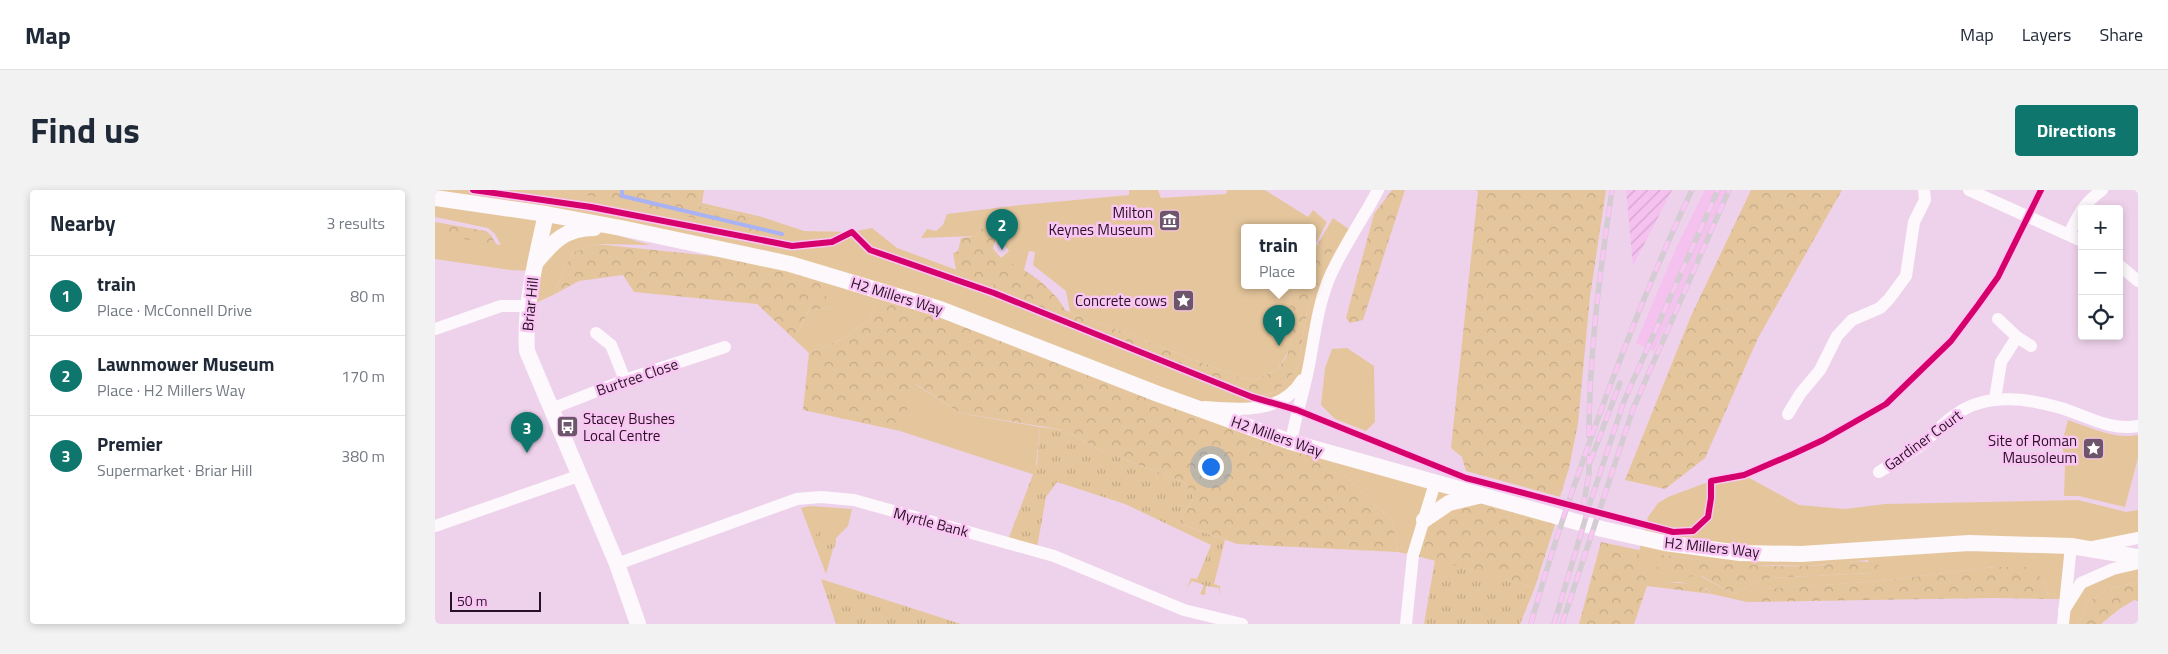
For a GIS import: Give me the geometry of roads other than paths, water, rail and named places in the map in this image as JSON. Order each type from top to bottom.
[{"type":"street","points":[[1291,442],[1297,410],[1308,371],[1318,310],[1329,280],[1353,232],[1378,190]]},
{"type":"street","points":[[1788,414],[1800,394],[1820,370],[1837,336],[1852,320],[1880,308],[1906,276],[1914,222],[1925,200],[1924,190]]},
{"type":"street","points":[[1969,190],[2078,239]]},
{"type":"street","points":[[2069,234],[2081,209],[2102,190]]},
{"type":"street","name":"H2 Millers Way","points":[[435,198],[546,214],[790,264],[940,309],[1291,442],[1602,529],[1665,543],[1740,553],[1801,554],[1969,543],[2078,547],[2138,558]]},
{"type":"street","name":"Briar Hill","points":[[546,214],[535,262],[525,329],[527,351],[575,462],[578,476],[589,495],[617,564],[638,624]]},
{"type":"street","points":[[535,262],[559,238],[578,228],[621,228]]},
{"type":"street","points":[[2123,268],[2138,281]]},
{"type":"street","points":[[435,329],[501,306],[529,306]]},
{"type":"street","points":[[1998,319],[2017,337],[2031,346]]},
{"type":"street","points":[[596,333],[611,345],[625,380]]},
{"type":"street","points":[[1995,399],[2001,362],[2017,337]]},
{"type":"street","name":"Burtree Close","points":[[551,409],[625,380],[725,347]]},
{"type":"street","points":[[1193,406],[1245,409],[1275,404],[1297,388],[1308,371]]},
{"type":"street","name":"Gardiner Court","points":[[1879,472],[1919,447],[1955,415],[1968,407],[1995,399],[2028,400],[2063,408],[2106,426],[2129,428],[2138,426]]},
{"type":"street","points":[[435,526],[578,476]]},
{"type":"street","points":[[1407,624],[1413,555],[1435,483]]},
{"type":"street","points":[[1423,520],[1449,503],[1480,496]]},
{"type":"street","name":"Myrtle Bank","points":[[617,564],[797,499],[821,497],[854,500],[1054,556],[1184,610],[1243,624]]},
{"type":"street","points":[[2063,624],[2064,610],[2078,547],[2138,538]]},
{"type":"street","points":[[2064,610],[2081,582],[2113,569],[2138,563]]},
{"type":"waterway","points":[[622,190],[622,196],[782,234]]},
{"type":"railway","points":[[1589,436],[1593,343],[1599,282],[1612,190]]},
{"type":"railway","points":[[1531,624],[1568,504],[1610,386],[1649,287],[1692,190]]},
{"type":"railway","points":[[1554,624],[1591,500],[1624,401],[1718,190]]},
{"type":"railway","points":[[1562,624],[1633,409],[1729,190]]},
{"type":"railway","points":[[1590,462],[1620,383]]},
{"type":"railway","points":[[1583,508],[1589,473],[1589,456]]},
{"type":"place","name":"Milton Keynes Museum","points":[[1169,221]]},
{"type":"place","name":"Lawnmower Museum","points":[[1002,250]]},
{"type":"place","name":"Concrete cows","points":[[1183,300]]},
{"type":"place","name":"train","points":[[1279,346]]},
{"type":"place","name":"Stacey Bushes Local Centre","points":[[567,427]]},
{"type":"place","name":"Site of Roman Mausoleum","points":[[2093,449]]},
{"type":"place","name":"Premier","points":[[527,453]]}]
